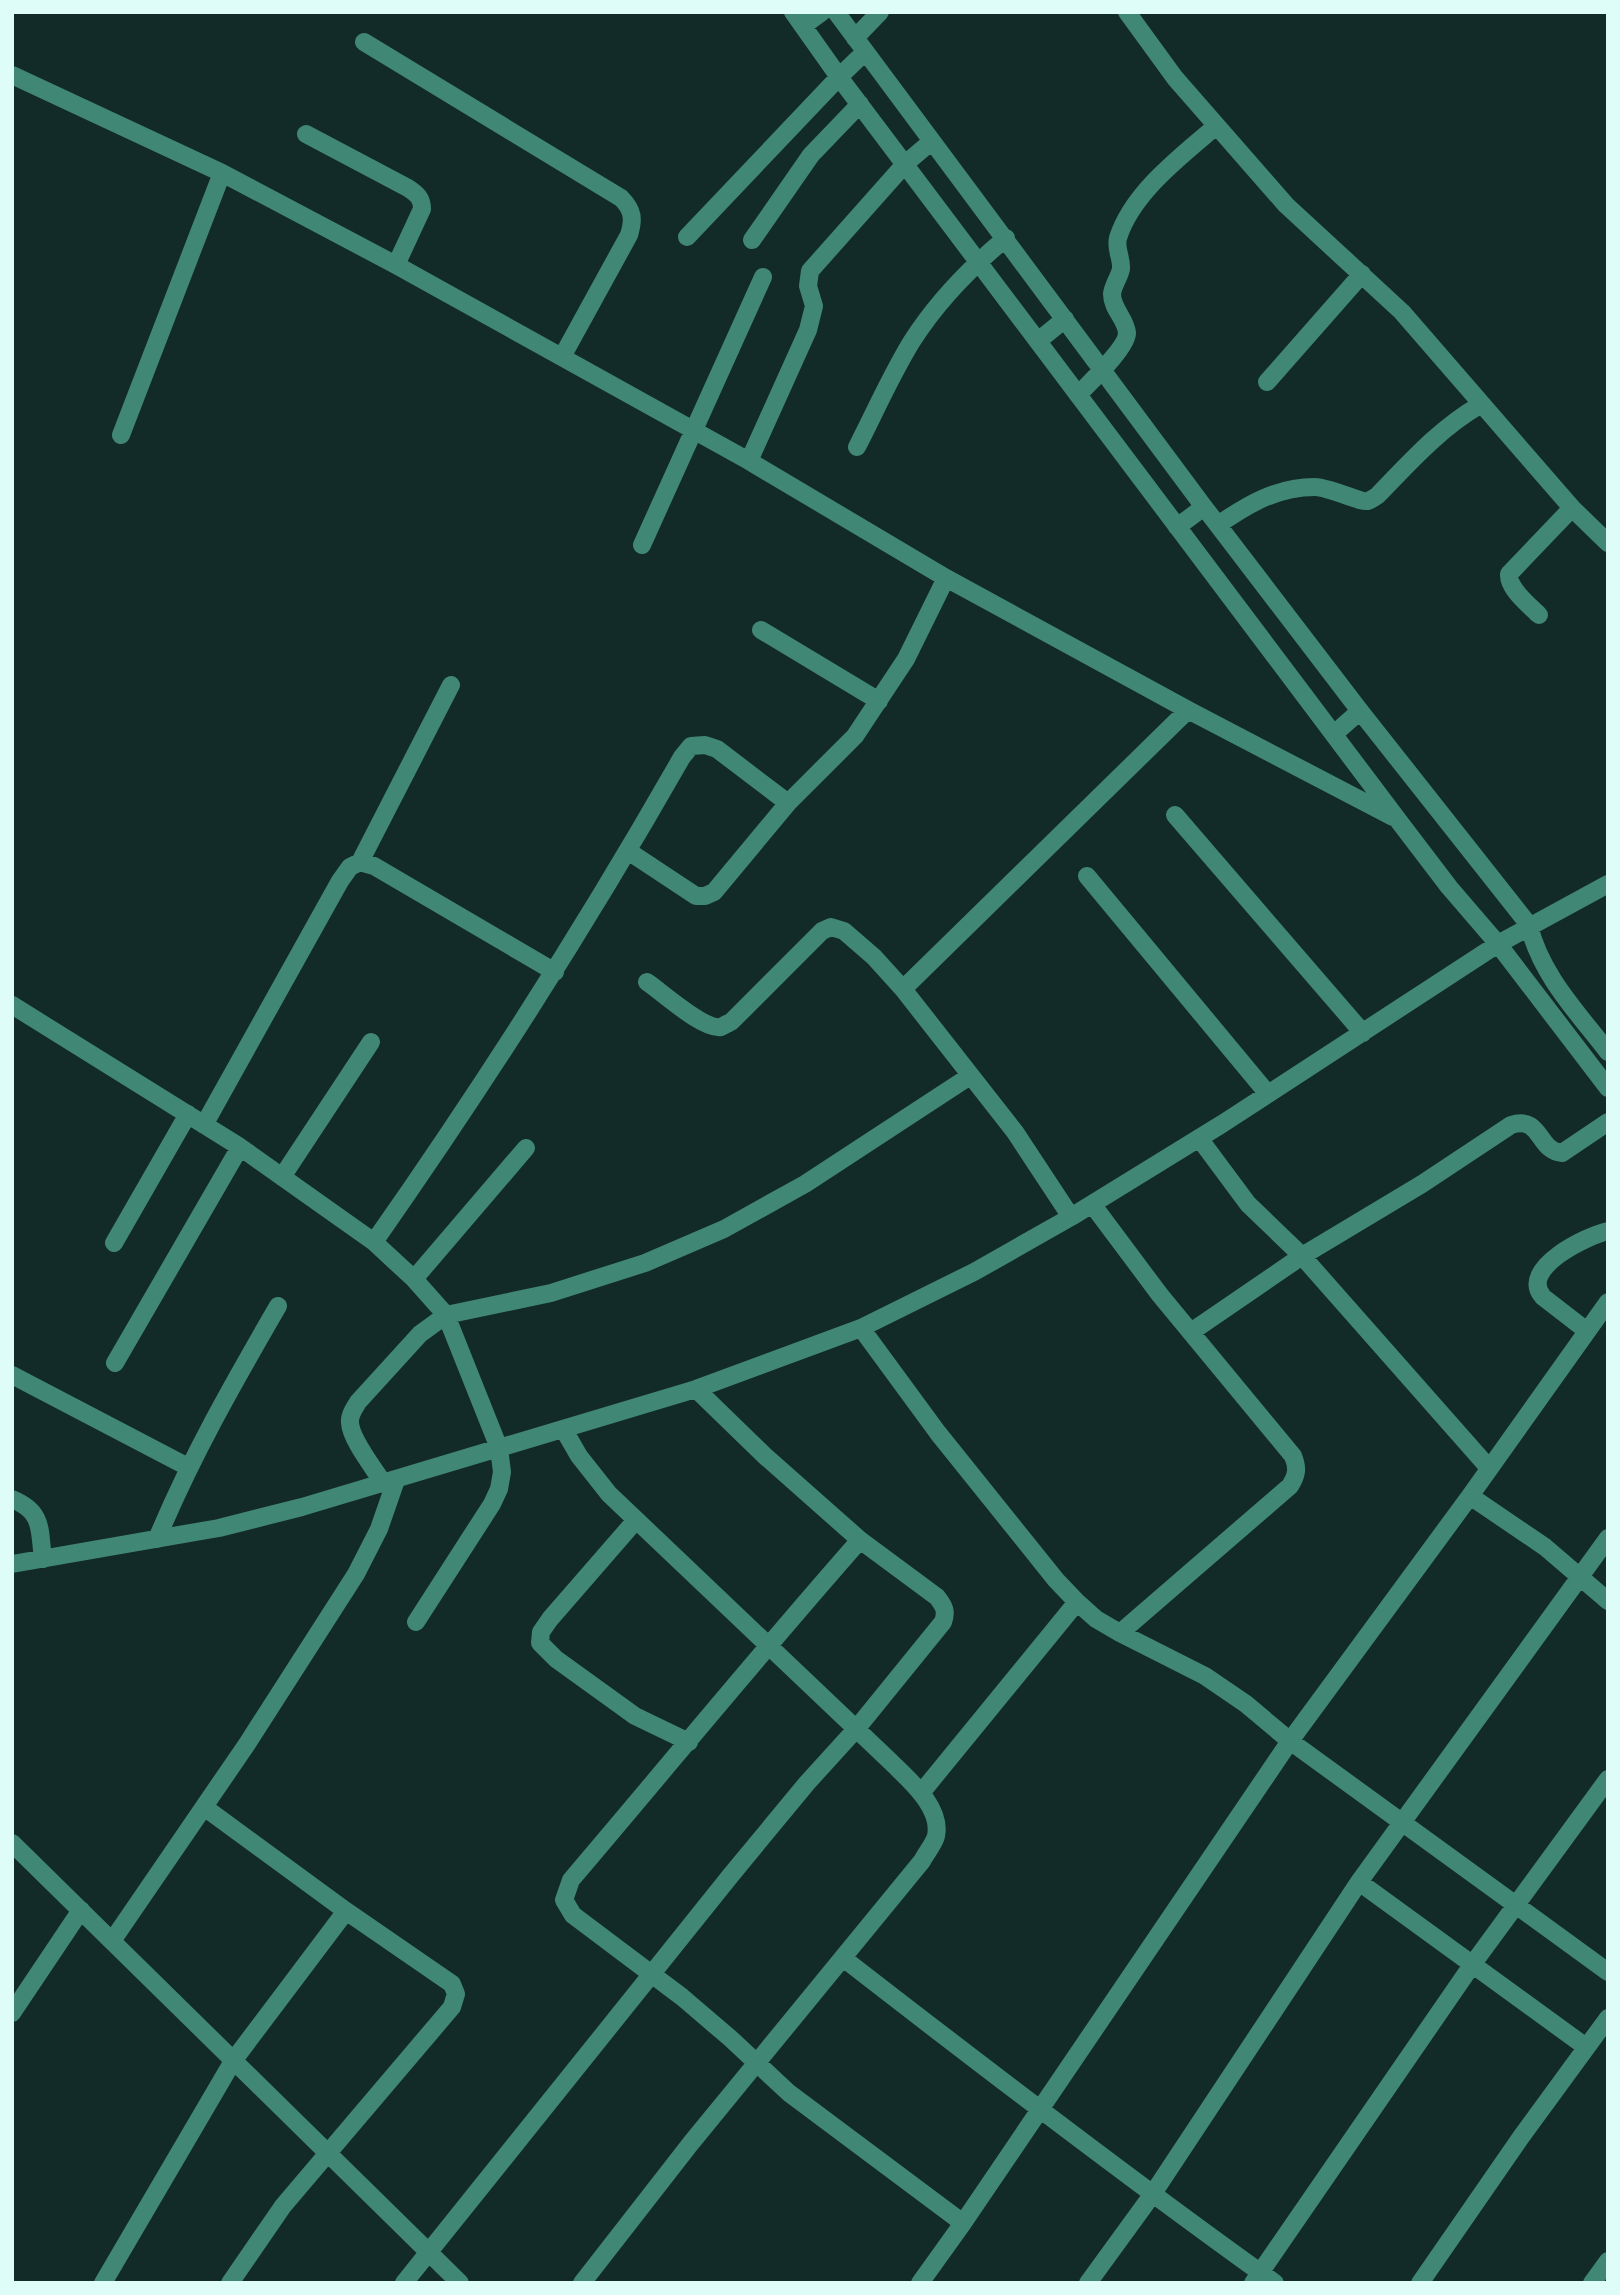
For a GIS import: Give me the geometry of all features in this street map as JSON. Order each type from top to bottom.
[{"type":"street","points":[[822,12],[798,19],[1077,395],[1398,820],[1449,887],[1498,944],[1608,1088]]},
{"type":"street","points":[[836,12],[1006,237],[1204,507],[1360,711],[1530,925],[1543,962],[1555,983],[1608,1052]]},
{"type":"street","points":[[687,237],[839,77],[880,12]]},
{"type":"street","points":[[1127,12],[1215,127],[1286,205],[1402,312],[1480,405],[1572,508],[1608,543]]},
{"type":"street","points":[[364,42],[621,198],[630,207],[633,221],[629,235],[562,357]]},
{"type":"street","points":[[12,75],[222,173],[396,265],[749,461],[946,578],[1188,710],[1398,820]]},
{"type":"street","points":[[752,240],[811,155],[860,104]]},
{"type":"street","points":[[1077,395],[1102,370],[1126,338],[1127,330],[1114,305],[1112,295],[1121,270],[1116,244],[1119,234],[1147,189],[1215,127]]},
{"type":"street","points":[[306,134],[418,194],[422,209],[396,265]]},
{"type":"street","points":[[749,461],[808,330],[814,306],[808,286],[810,271],[905,164],[932,141]]},
{"type":"street","points":[[121,435],[222,173]]},
{"type":"street","points":[[857,447],[913,340],[945,297],[1006,237]]},
{"type":"street","points":[[1267,382],[1362,274]]},
{"type":"street","points":[[642,545],[763,277]]},
{"type":"street","points":[[1038,341],[1065,319]]},
{"type":"street","points":[[1218,525],[1262,497],[1289,489],[1316,487],[1368,501],[1378,495],[1448,426],[1480,405]]},
{"type":"street","points":[[1177,527],[1204,507]]},
{"type":"street","points":[[1539,615],[1512,586],[1508,579],[1509,574],[1572,508]]},
{"type":"street","points":[[628,851],[688,891],[705,896],[714,892],[788,803],[855,736],[906,659],[946,578]]},
{"type":"street","points":[[761,630],[879,701]]},
{"type":"street","points":[[204,1125],[340,881],[350,867],[360,862],[451,685]]},
{"type":"street","points":[[903,989],[1188,710]]},
{"type":"street","points":[[1334,734],[1360,711]]},
{"type":"street","points":[[374,1242],[467,1108],[555,972],[691,746],[705,745],[717,749],[788,803]]},
{"type":"street","points":[[1175,815],[1363,1033]]},
{"type":"street","points":[[360,862],[374,866],[555,972]]},
{"type":"street","points":[[1087,876],[1268,1094]]},
{"type":"street","points":[[12,1564],[219,1528],[389,1482],[696,1389],[860,1328],[974,1272],[1071,1217],[1268,1094],[1498,944],[1608,884]]},
{"type":"street","points":[[647,982],[698,1019],[721,1027],[731,1022],[822,931],[831,927],[844,930],[874,957],[903,989],[1016,1132],[1071,1217]]},
{"type":"street","points":[[12,1004],[240,1147],[374,1242],[414,1279],[446,1315],[499,1448],[502,1472],[499,1489],[479,1525],[416,1622]]},
{"type":"street","points":[[282,1177],[371,1042]]},
{"type":"street","points":[[112,1941],[204,1807],[356,1574],[379,1529],[389,1482],[356,1439],[349,1425],[350,1415],[358,1402],[420,1334],[446,1315],[551,1293],[645,1263],[724,1229],[805,1184],[970,1076]]},
{"type":"street","points":[[114,1243],[188,1114]]},
{"type":"street","points":[[1191,1332],[1302,1256],[1422,1184],[1511,1125],[1520,1122],[1528,1124],[1535,1129],[1550,1150],[1562,1153],[1608,1122]]},
{"type":"street","points":[[1199,1138],[1248,1204],[1302,1256],[1489,1468]]},
{"type":"street","points":[[115,1363],[240,1147]]},
{"type":"street","points":[[414,1279],[526,1148]]},
{"type":"street","points":[[1092,1204],[1160,1294],[1293,1456],[1297,1466],[1296,1476],[1280,1496],[1120,1633]]},
{"type":"street","points":[[1587,1331],[1542,1297],[1536,1282],[1540,1272],[1576,1242],[1608,1231]]},
{"type":"street","points":[[920,2283],[1290,1741],[1608,1302]]},
{"type":"street","points":[[157,1539],[188,1467],[278,1307]]},
{"type":"street","points":[[860,1328],[938,1433],[1056,1580],[1096,1619],[1205,1676],[1246,1704],[1290,1741],[1608,1972]]},
{"type":"street","points":[[12,1375],[188,1467]]},
{"type":"street","points":[[404,2283],[807,1783],[936,1633],[946,1614],[937,1597],[860,1540],[765,1456],[696,1389]]},
{"type":"street","points":[[564,1430],[579,1456],[609,1494],[857,1728],[921,1793],[936,1818],[936,1837],[922,1860],[691,2143],[582,2283]]},
{"type":"street","points":[[1469,1496],[1545,1547],[1608,1601]]},
{"type":"street","points":[[12,1499],[26,1505],[37,1518],[44,1559]]},
{"type":"street","points":[[636,1520],[550,1619],[541,1632],[540,1643],[556,1659],[635,1716],[689,1742]]},
{"type":"street","points":[[1088,2283],[1152,2195],[1359,1882],[1608,1538]]},
{"type":"street","points":[[860,1540],[768,1644],[572,1880],[564,1900],[573,1915],[653,1974],[730,2038],[798,2101],[963,2223]]},
{"type":"street","points":[[921,1793],[1077,1602]]},
{"type":"street","points":[[844,1958],[1263,2279],[1472,1965],[1608,1779]]},
{"type":"street","points":[[204,1807],[346,1911],[452,1984],[456,1994],[452,2007],[283,2206],[230,2283]]},
{"type":"street","points":[[12,1843],[460,2283]]},
{"type":"street","points":[[1359,1882],[1586,2047]]},
{"type":"street","points":[[12,2013],[81,1910]]},
{"type":"street","points":[[103,2283],[233,2061],[346,1911]]},
{"type":"street","points":[[1420,2283],[1608,2018]]},
{"type":"street","points":[[1592,2283],[1608,2261]]}]
